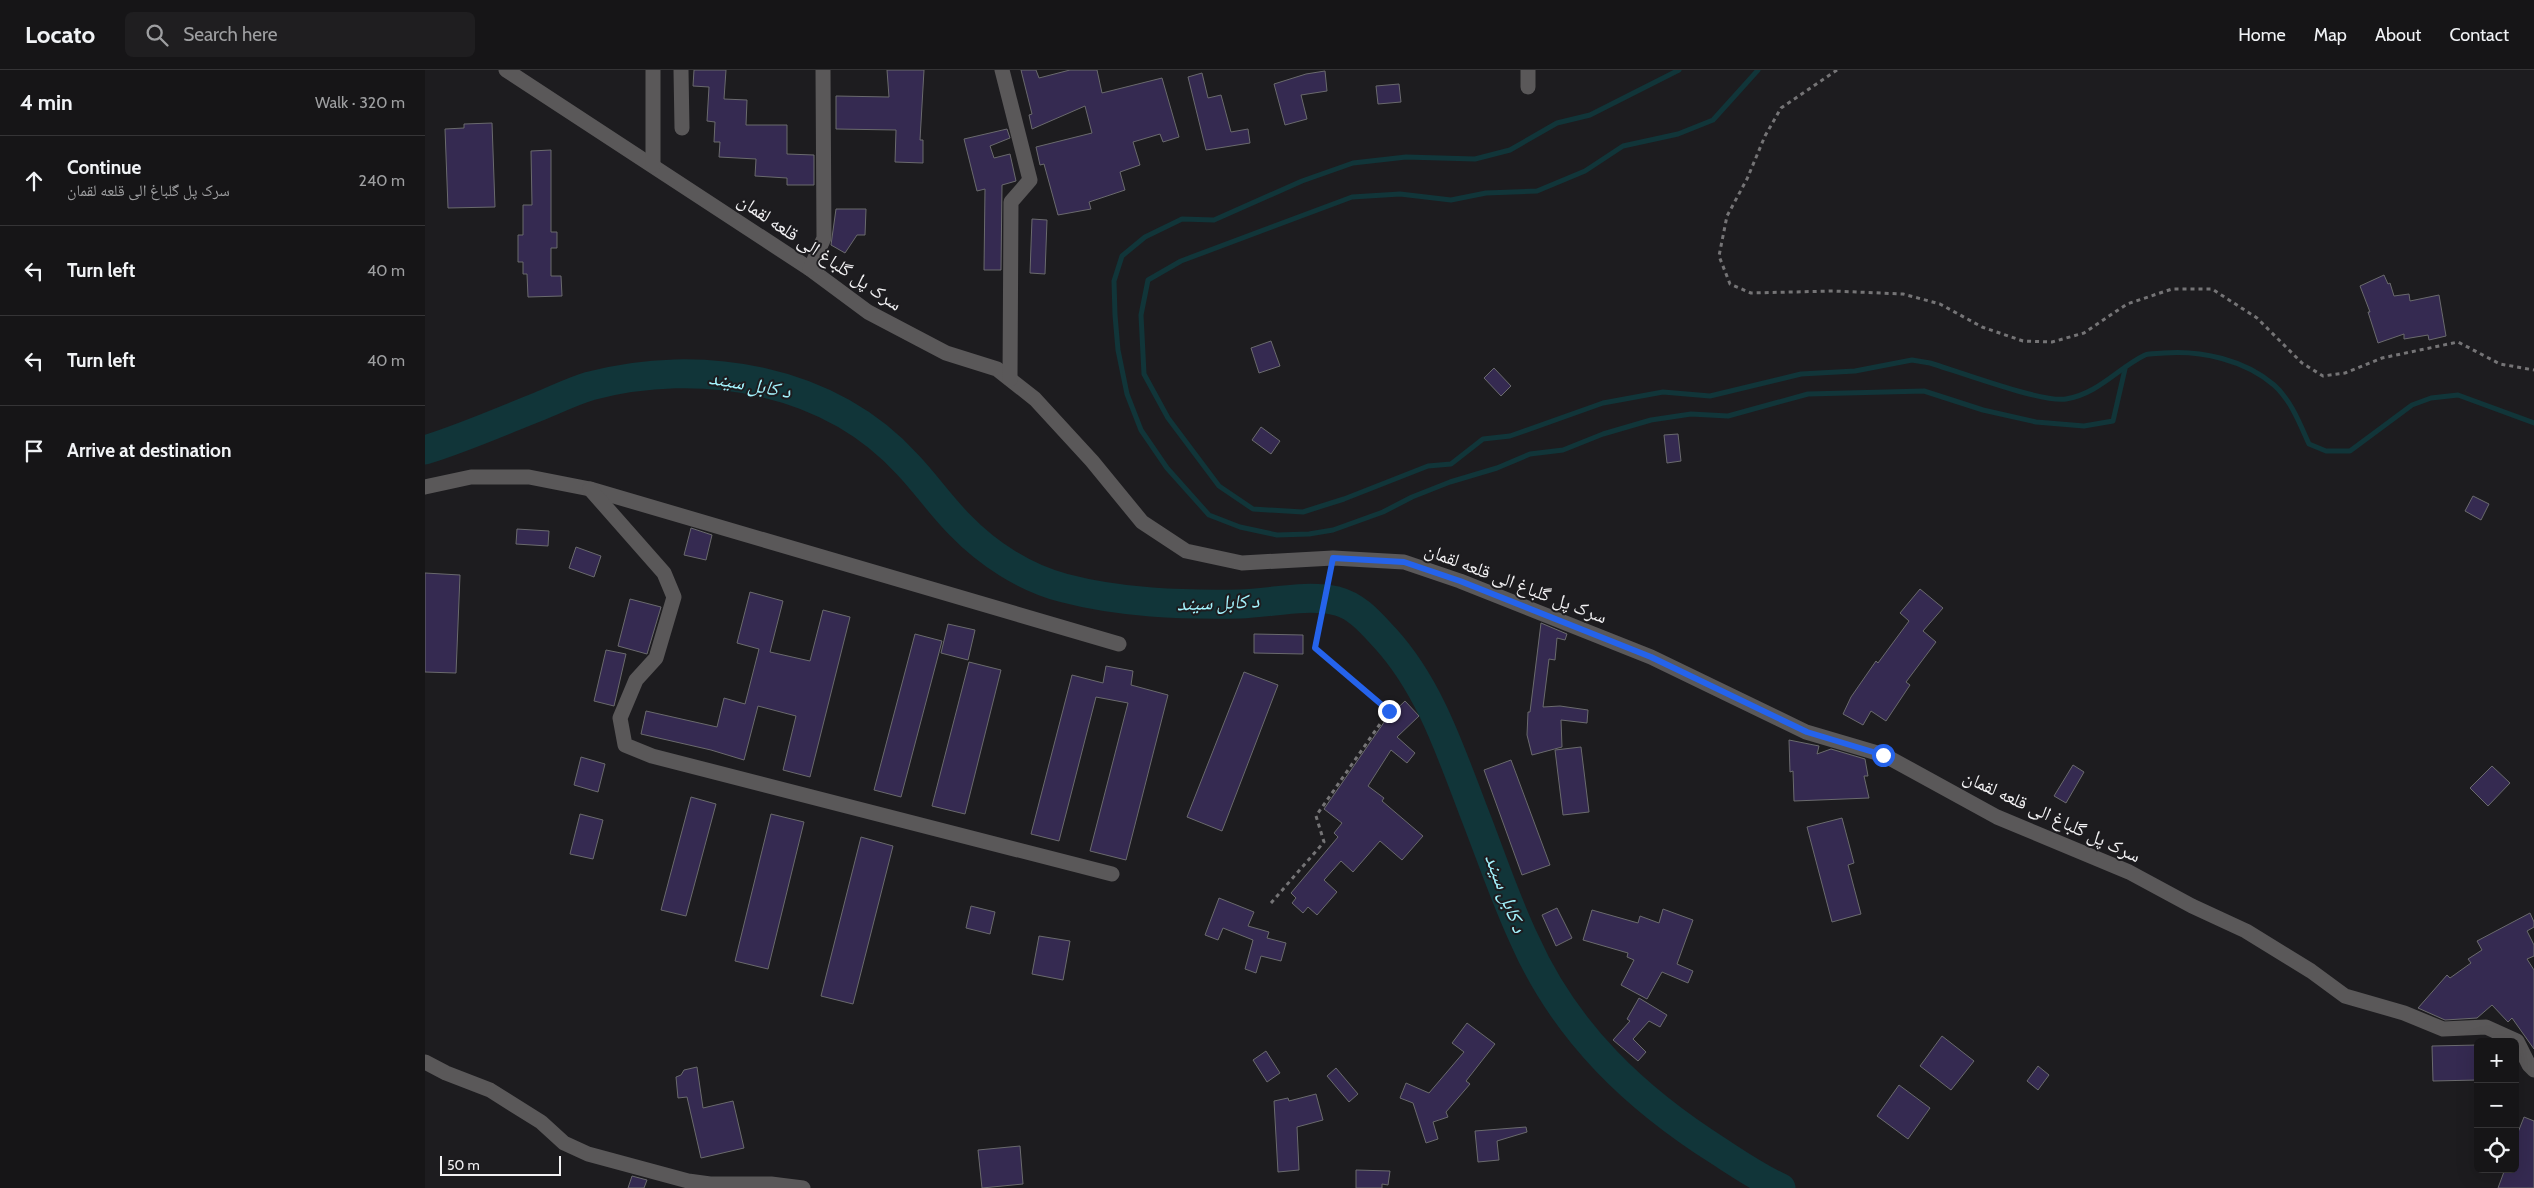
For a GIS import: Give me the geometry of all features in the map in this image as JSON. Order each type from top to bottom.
[{"type":"street","points":[[653,70],[653,164]]},
{"type":"street","points":[[681,70],[682,128]]},
{"type":"street","points":[[810,269],[824,238],[823,70]]},
{"type":"street","points":[[1002,70],[1030,180],[1011,202],[1010,379]]},
{"type":"street","points":[[1528,70],[1528,87]]},
{"type":"street","name":"سرک پل گلباغ الی قلعه لقمان","points":[[513,72],[810,269],[868,312],[946,353],[997,369],[1035,399],[1092,461],[1142,522],[1185,551],[1242,563],[1333,558],[1404,562],[1460,581],[1651,657],[1807,732],[1883,755],[1997,817],[2129,872],[2192,906],[2246,931],[2311,970],[2345,996],[2404,1013],[2443,1029],[2486,1027],[2517,1041],[2529,1065],[2534,1070]]},
{"type":"street","points":[[425,487],[471,477],[529,477],[591,490],[1119,644]]},
{"type":"street","points":[[591,490],[664,573],[674,598],[656,658],[636,680],[620,718],[625,744],[652,756],[1111,874]]},
{"type":"street","points":[[425,1062],[446,1073],[490,1090],[541,1122],[564,1144],[588,1154],[695,1182],[710,1184],[771,1184],[803,1188]]},
{"type":"path","points":[[1837,70],[1781,108],[1765,136],[1747,179],[1727,216],[1719,256],[1730,284],[1751,292],[1833,291],[1903,294],[1940,304],[1982,327],[2023,340],[2052,342],[2084,333],[2127,304],[2172,289],[2212,289],[2257,318],[2303,363],[2323,376],[2345,373],[2382,358],[2458,342],[2500,364],[2534,370]]},
{"type":"path","points":[[1271,903],[1324,842],[1316,816],[1389,711],[1315,648],[1333,558]]},
{"type":"building","points":[[694,70],[726,70],[724,99],[747,100],[746,125],[787,125],[787,154],[814,155],[814,185],[787,185],[787,178],[755,176],[756,159],[719,157],[720,142],[714,142],[715,122],[707,121],[709,87],[693,86]]},
{"type":"building","points":[[887,70],[924,70],[920,140],[923,140],[923,163],[895,162],[896,130],[836,129],[836,96],[889,97]]},
{"type":"building","points":[[1021,70],[1036,70],[1039,78],[1070,70],[1097,70],[1102,93],[1162,78],[1179,137],[1163,142],[1160,134],[1133,142],[1140,165],[1120,172],[1125,190],[1089,202],[1091,209],[1058,215],[1044,164],[1040,165],[1036,147],[1092,133],[1085,106],[1032,129],[1029,115],[1032,114]]},
{"type":"building","points":[[1325,71],[1327,91],[1301,95],[1307,119],[1285,125],[1274,84],[1306,74]]},
{"type":"building","points":[[1202,73],[1208,98],[1221,95],[1231,132],[1248,129],[1250,143],[1206,150],[1188,77]]},
{"type":"building","points":[[1399,84],[1401,102],[1378,104],[1376,86]]},
{"type":"building","points":[[492,123],[495,207],[448,208],[445,129],[464,128],[464,124]]},
{"type":"building","points":[[1007,129],[1010,138],[990,146],[994,158],[1010,154],[1016,181],[1002,185],[1001,270],[984,270],[985,189],[977,191],[964,139]]},
{"type":"building","points":[[551,150],[551,232],[557,232],[557,248],[551,248],[551,276],[561,276],[562,296],[528,297],[527,274],[523,274],[523,262],[518,262],[518,235],[523,235],[523,205],[532,205],[531,151]]},
{"type":"building","points":[[836,209],[866,209],[865,235],[857,235],[845,253],[831,245]]},
{"type":"building","points":[[1032,219],[1047,220],[1045,274],[1030,273]]},
{"type":"building","points":[[2384,275],[2388,284],[2390,283],[2394,296],[2409,294],[2410,301],[2439,295],[2446,336],[2429,340],[2428,335],[2404,339],[2404,334],[2378,343],[2368,312],[2370,312],[2360,286]]},
{"type":"building","points":[[1271,341],[1280,366],[1259,373],[1251,348]]},
{"type":"building","points":[[1494,368],[1511,386],[1501,396],[1484,378]]},
{"type":"building","points":[[1261,427],[1280,441],[1271,454],[1252,440]]},
{"type":"building","points":[[1678,434],[1681,461],[1667,463],[1664,435]]},
{"type":"building","points":[[2473,496],[2489,504],[2481,520],[2465,511]]},
{"type":"building","points":[[691,528],[712,535],[706,560],[684,555]]},
{"type":"building","points":[[517,529],[549,531],[548,546],[516,544]]},
{"type":"building","points":[[576,547],[601,556],[594,577],[569,568]]},
{"type":"building","points":[[425,573],[460,575],[456,673],[425,672]]},
{"type":"building","points":[[1920,589],[1943,608],[1923,631],[1936,642],[1906,682],[1910,685],[1886,721],[1871,711],[1863,725],[1843,714],[1851,697],[1876,661],[1878,663],[1909,621],[1900,613]]},
{"type":"building","points":[[750,592],[783,601],[770,652],[810,661],[823,610],[850,617],[810,777],[783,770],[796,716],[758,706],[744,760],[711,750],[641,734],[646,711],[717,727],[724,698],[745,704],[759,649],[737,643]]},
{"type":"building","points":[[630,599],[661,607],[647,654],[618,646]]},
{"type":"building","points":[[1541,623],[1567,634],[1565,640],[1557,638],[1555,660],[1549,659],[1543,707],[1560,706],[1588,710],[1587,723],[1561,720],[1562,747],[1532,755],[1527,735],[1528,712],[1530,712]]},
{"type":"building","points":[[948,624],[975,630],[968,660],[941,653]]},
{"type":"building","points":[[915,634],[942,641],[901,797],[874,790]]},
{"type":"building","points":[[1254,634],[1303,635],[1303,654],[1254,653]]},
{"type":"building","points":[[606,650],[626,654],[614,706],[594,701]]},
{"type":"building","points":[[969,662],[1001,670],[965,814],[932,806]]},
{"type":"building","points":[[1106,666],[1133,671],[1131,685],[1168,695],[1126,860],[1090,851],[1128,703],[1096,697],[1059,841],[1031,834],[1072,675],[1103,683]]},
{"type":"building","points":[[1244,672],[1278,685],[1222,831],[1187,817]]},
{"type":"building","points":[[1405,701],[1419,716],[1397,737],[1415,753],[1407,763],[1391,750],[1368,786],[1384,798],[1382,801],[1423,836],[1402,860],[1380,841],[1353,872],[1341,861],[1324,880],[1337,892],[1317,915],[1308,907],[1303,913],[1292,903],[1296,898],[1291,893],[1338,837],[1334,833],[1342,823],[1324,809],[1387,718]]},
{"type":"building","points":[[1789,740],[1819,746],[1817,754],[1831,749],[1865,759],[1868,776],[1864,776],[1869,798],[1794,801],[1793,771],[1790,772]]},
{"type":"building","points":[[1581,747],[1589,812],[1563,815],[1555,750]]},
{"type":"building","points":[[581,757],[605,764],[598,792],[574,785]]},
{"type":"building","points":[[1511,760],[1550,865],[1522,875],[1484,770]]},
{"type":"building","points":[[2073,765],[2084,772],[2066,803],[2054,796]]},
{"type":"building","points":[[2492,766],[2510,783],[2488,806],[2470,788]]},
{"type":"building","points":[[691,797],[716,804],[686,916],[661,910]]},
{"type":"building","points":[[580,814],[603,820],[593,859],[570,854]]},
{"type":"building","points":[[771,814],[804,822],[768,969],[735,961]]},
{"type":"building","points":[[1842,818],[1854,863],[1848,865],[1861,914],[1832,922],[1807,827]]},
{"type":"building","points":[[861,837],[893,846],[853,1004],[821,996]]},
{"type":"building","points":[[1219,898],[1254,912],[1248,926],[1269,932],[1267,938],[1286,943],[1281,961],[1261,956],[1256,973],[1245,969],[1253,940],[1223,928],[1218,940],[1205,935]]},
{"type":"building","points":[[971,906],[995,912],[990,934],[966,928]]},
{"type":"building","points":[[1557,908],[1572,938],[1556,946],[1542,915]]},
{"type":"building","points":[[1663,909],[1693,920],[1677,964],[1693,971],[1688,983],[1662,972],[1647,999],[1621,985],[1634,960],[1627,957],[1628,953],[1583,940],[1592,910],[1638,923],[1640,916],[1659,923]]},
{"type":"building","points":[[2530,913],[2534,927],[2527,931],[2534,945],[2534,956],[2527,959],[2534,970],[2534,1049],[2512,1018],[2508,1022],[2492,1005],[2477,1018],[2445,1020],[2418,1008],[2447,975],[2450,978],[2471,963],[2468,959],[2482,950],[2477,941]]},
{"type":"building","points":[[1039,936],[1070,941],[1063,980],[1032,974]]},
{"type":"building","points":[[1639,998],[1667,1015],[1660,1027],[1649,1021],[1633,1039],[1646,1052],[1638,1061],[1613,1040],[1630,1021],[1627,1019]]},
{"type":"building","points":[[1467,1023],[1495,1044],[1466,1081],[1470,1084],[1446,1112],[1448,1117],[1433,1122],[1438,1139],[1426,1143],[1413,1103],[1400,1098],[1406,1083],[1429,1093],[1464,1052],[1452,1043]]},
{"type":"building","points":[[1942,1036],[1974,1061],[1951,1090],[1920,1066]]},
{"type":"building","points":[[2474,1045],[2474,1080],[2433,1081],[2432,1046]]},
{"type":"building","points":[[1266,1051],[1280,1073],[1267,1082],[1253,1060]]},
{"type":"building","points":[[2038,1066],[2049,1075],[2038,1090],[2027,1081]]},
{"type":"building","points":[[697,1067],[703,1108],[733,1101],[744,1148],[701,1158],[687,1097],[678,1098],[676,1077],[681,1075],[684,1070]]},
{"type":"building","points":[[1336,1068],[1358,1094],[1349,1102],[1327,1076]]},
{"type":"building","points":[[1899,1085],[1930,1108],[1908,1139],[1877,1116]]},
{"type":"building","points":[[1316,1094],[1323,1120],[1297,1127],[1299,1170],[1278,1172],[1274,1101],[1288,1098],[1289,1101]]},
{"type":"building","points":[[2524,1117],[2534,1121],[2534,1188],[2498,1188],[2504,1173],[2519,1173],[2519,1130]]},
{"type":"building","points":[[1526,1127],[1527,1132],[1497,1141],[1499,1160],[1478,1162],[1475,1131]]},
{"type":"building","points":[[1020,1146],[1023,1184],[982,1188],[978,1150]]},
{"type":"building","points":[[1356,1170],[1390,1171],[1388,1185],[1382,1184],[1382,1188],[1356,1188]]},
{"type":"building","points":[[632,1176],[647,1180],[644,1188],[628,1188]]},
{"type":"waterway","points":[[1679,70],[1590,115],[1557,123],[1510,150],[1475,159],[1406,157],[1353,163],[1302,181],[1214,220],[1182,219],[1145,237],[1122,256],[1114,281],[1118,350],[1127,394],[1141,430],[1167,468],[1209,515],[1240,527],[1277,535],[1309,534],[1333,530],[1383,512],[1412,497],[1450,482],[1497,468],[1530,454],[1563,450],[1603,434],[1651,420],[1691,414],[1728,416],[1808,394],[1924,391],[1983,410],[2036,422],[2084,426],[2113,421],[2125,369]]},
{"type":"waterway","points":[[1758,70],[1713,120],[1678,134],[1623,146],[1585,171],[1537,191],[1486,193],[1451,200],[1400,194],[1352,197],[1181,261],[1148,280],[1141,315],[1144,374],[1168,418],[1219,486],[1253,509],[1303,512],[1344,499],[1428,466],[1451,464],[1483,439],[1510,436],[1603,403],[1663,392],[1710,396],[1801,374],[1855,371],[1912,360],[1930,363],[1999,386],[2038,396],[2066,399],[2088,392],[2145,355],[2178,352],[2222,358],[2250,369],[2274,385],[2290,405],[2309,444],[2326,451],[2350,451],[2412,405],[2431,398],[2458,395],[2534,423]]},
{"type":"waterway","name":"د کابل سيند","points":[[425,450],[469,435],[590,386],[632,378],[675,374],[718,375],[761,382],[802,394],[840,412],[876,435],[908,465],[953,518],[971,536],[1008,564],[1049,584],[1107,597],[1151,602],[1240,604],[1313,598],[1344,603],[1369,621],[1385,638],[1414,677],[1426,698],[1447,742],[1504,892],[1525,941],[1561,1005],[1606,1061],[1660,1110],[1735,1162],[1781,1188]]},
{"type":"route","points":[[1389,711],[1315,648],[1333,558],[1404,562],[1460,581],[1651,657],[1807,732],[1883,755]]}]
